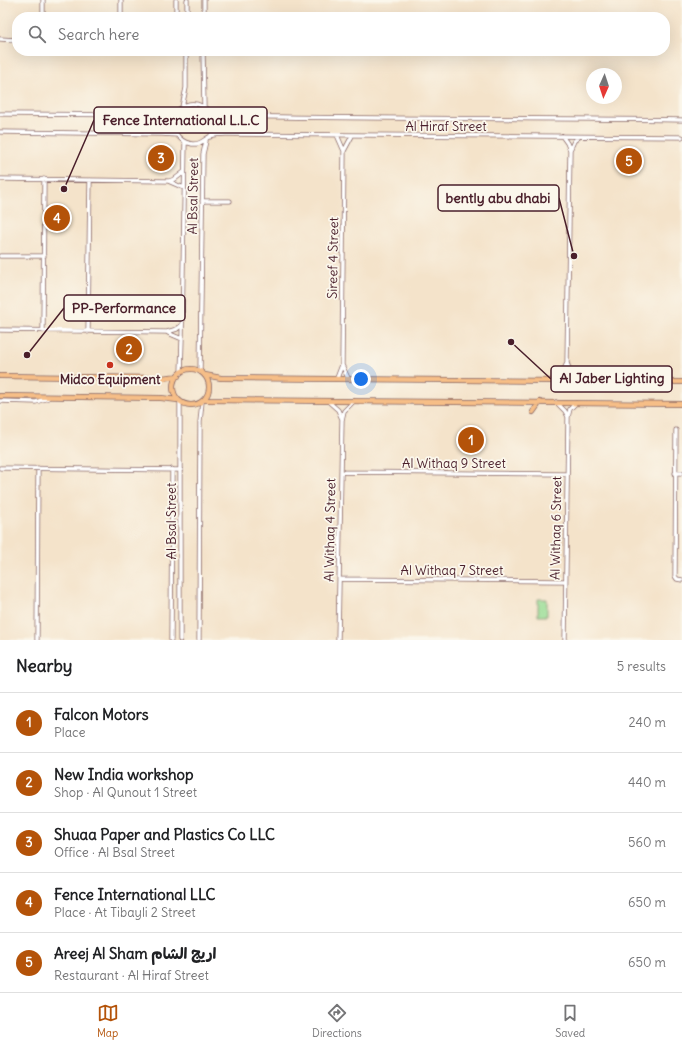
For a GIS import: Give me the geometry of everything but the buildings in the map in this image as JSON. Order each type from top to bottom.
[{"type":"main road","points":[[0,376],[162,378],[179,374],[190,369],[205,375],[221,378],[682,382]]},
{"type":"main road","points":[[179,374],[173,388],[179,401]]},
{"type":"main road","points":[[203,401],[208,394],[210,387],[205,375]]},
{"type":"main road","points":[[0,396],[161,398],[179,401],[187,405],[192,405],[203,401],[327,400],[682,404]]},
{"type":"main road","points":[[533,412],[540,402]]},
{"type":"street","points":[[43,0],[43,12]]},
{"type":"street","points":[[121,0],[121,12]]},
{"type":"street","points":[[176,0],[176,12]]},
{"type":"street","points":[[187,0],[187,12]]},
{"type":"street","points":[[204,0],[204,12]]},
{"type":"street","points":[[0,39],[12,40]]},
{"type":"street","points":[[182,108],[186,88],[186,56]]},
{"type":"street","points":[[203,56],[204,107]]},
{"type":"street","points":[[0,114],[171,115],[191,104],[200,105],[211,113],[214,119],[214,125],[210,137],[196,144],[185,142],[177,135],[174,124],[177,112]]},
{"type":"street","name":"Al Hiraf Street","points":[[211,113],[218,116],[305,118],[682,120]]},
{"type":"street","points":[[0,132],[177,135]]},
{"type":"street","name":"Al Hiraf Street","points":[[210,137],[218,134],[682,137]]},
{"type":"street","name":"Sireef 4 Street","points":[[337,135],[344,151],[342,365],[337,378]]},
{"type":"street","name":"Sireef 4 Street","points":[[344,151],[352,136]]},
{"type":"street","points":[[562,136],[570,150]]},
{"type":"street","points":[[578,381],[570,371],[567,363],[570,150],[574,141],[579,137]]},
{"type":"street","name":"Al Bsal Street","points":[[200,372],[203,154],[206,140]]},
{"type":"street","name":"Al Bsal Street","points":[[179,374],[182,339],[185,142]]},
{"type":"street","points":[[168,182],[184,172]]},
{"type":"street","points":[[0,179],[168,182],[184,188]]},
{"type":"street","points":[[43,331],[44,180]]},
{"type":"street","points":[[88,332],[90,180]]},
{"type":"street","points":[[202,201],[230,202]]},
{"type":"street","points":[[0,256],[44,256]]},
{"type":"street","points":[[0,330],[167,332],[177,329],[182,325]]},
{"type":"street","points":[[167,332],[182,339]]},
{"type":"street","points":[[557,381],[567,363]]},
{"type":"street","name":"Sireef 4 Street","points":[[342,365],[348,378]]},
{"type":"street","points":[[0,402],[36,402],[53,397]]},
{"type":"street","points":[[327,400],[338,410],[342,420]]},
{"type":"street","name":"Al Withaq 4 Street","points":[[338,640],[342,420],[344,410],[355,400]]},
{"type":"street","name":"Al Bsal Street","points":[[179,401],[181,470],[180,640]]},
{"type":"street","points":[[199,640],[200,422],[203,401]]},
{"type":"street","points":[[555,402],[565,411],[568,417]]},
{"type":"street","points":[[568,417],[570,409],[579,402]]},
{"type":"street","name":"Al Withaq 6 Street","points":[[565,640],[566,474],[568,417]]},
{"type":"street","points":[[676,430],[675,576],[677,579],[682,580]]},
{"type":"street","points":[[0,468],[181,470]]},
{"type":"street","points":[[37,640],[38,468]]},
{"type":"street","points":[[171,640],[172,469]]},
{"type":"street","name":"Al Withaq 9 Street","points":[[341,472],[566,474]]},
{"type":"street","points":[[675,473],[682,473]]},
{"type":"street","name":"Al Withaq 7 Street","points":[[339,579],[565,580]]},
{"type":"green space","points":[[538,599],[547,599],[547,616],[538,616]]},
{"type":"place","name":"Shuaa Paper and Plastics Co LLC","points":[[161,158]]},
{"type":"place","name":"Areej Al Sham اريج الشام","points":[[629,161]]},
{"type":"place","name":"Fence International L.L.C","points":[[64,189]]},
{"type":"place","name":"Fence International LLC","points":[[57,218]]},
{"type":"place","name":"bently abu dhabi","points":[[574,256]]},
{"type":"place","name":"Al Jaber Lighting","points":[[511,342]]},
{"type":"place","name":"New India workshop","points":[[129,349]]},
{"type":"place","name":"PP-Performance","points":[[27,355]]},
{"type":"place","name":"Midco Equipment","points":[[110,365]]},
{"type":"place","name":"Falcon Motors","points":[[471,440]]}]
